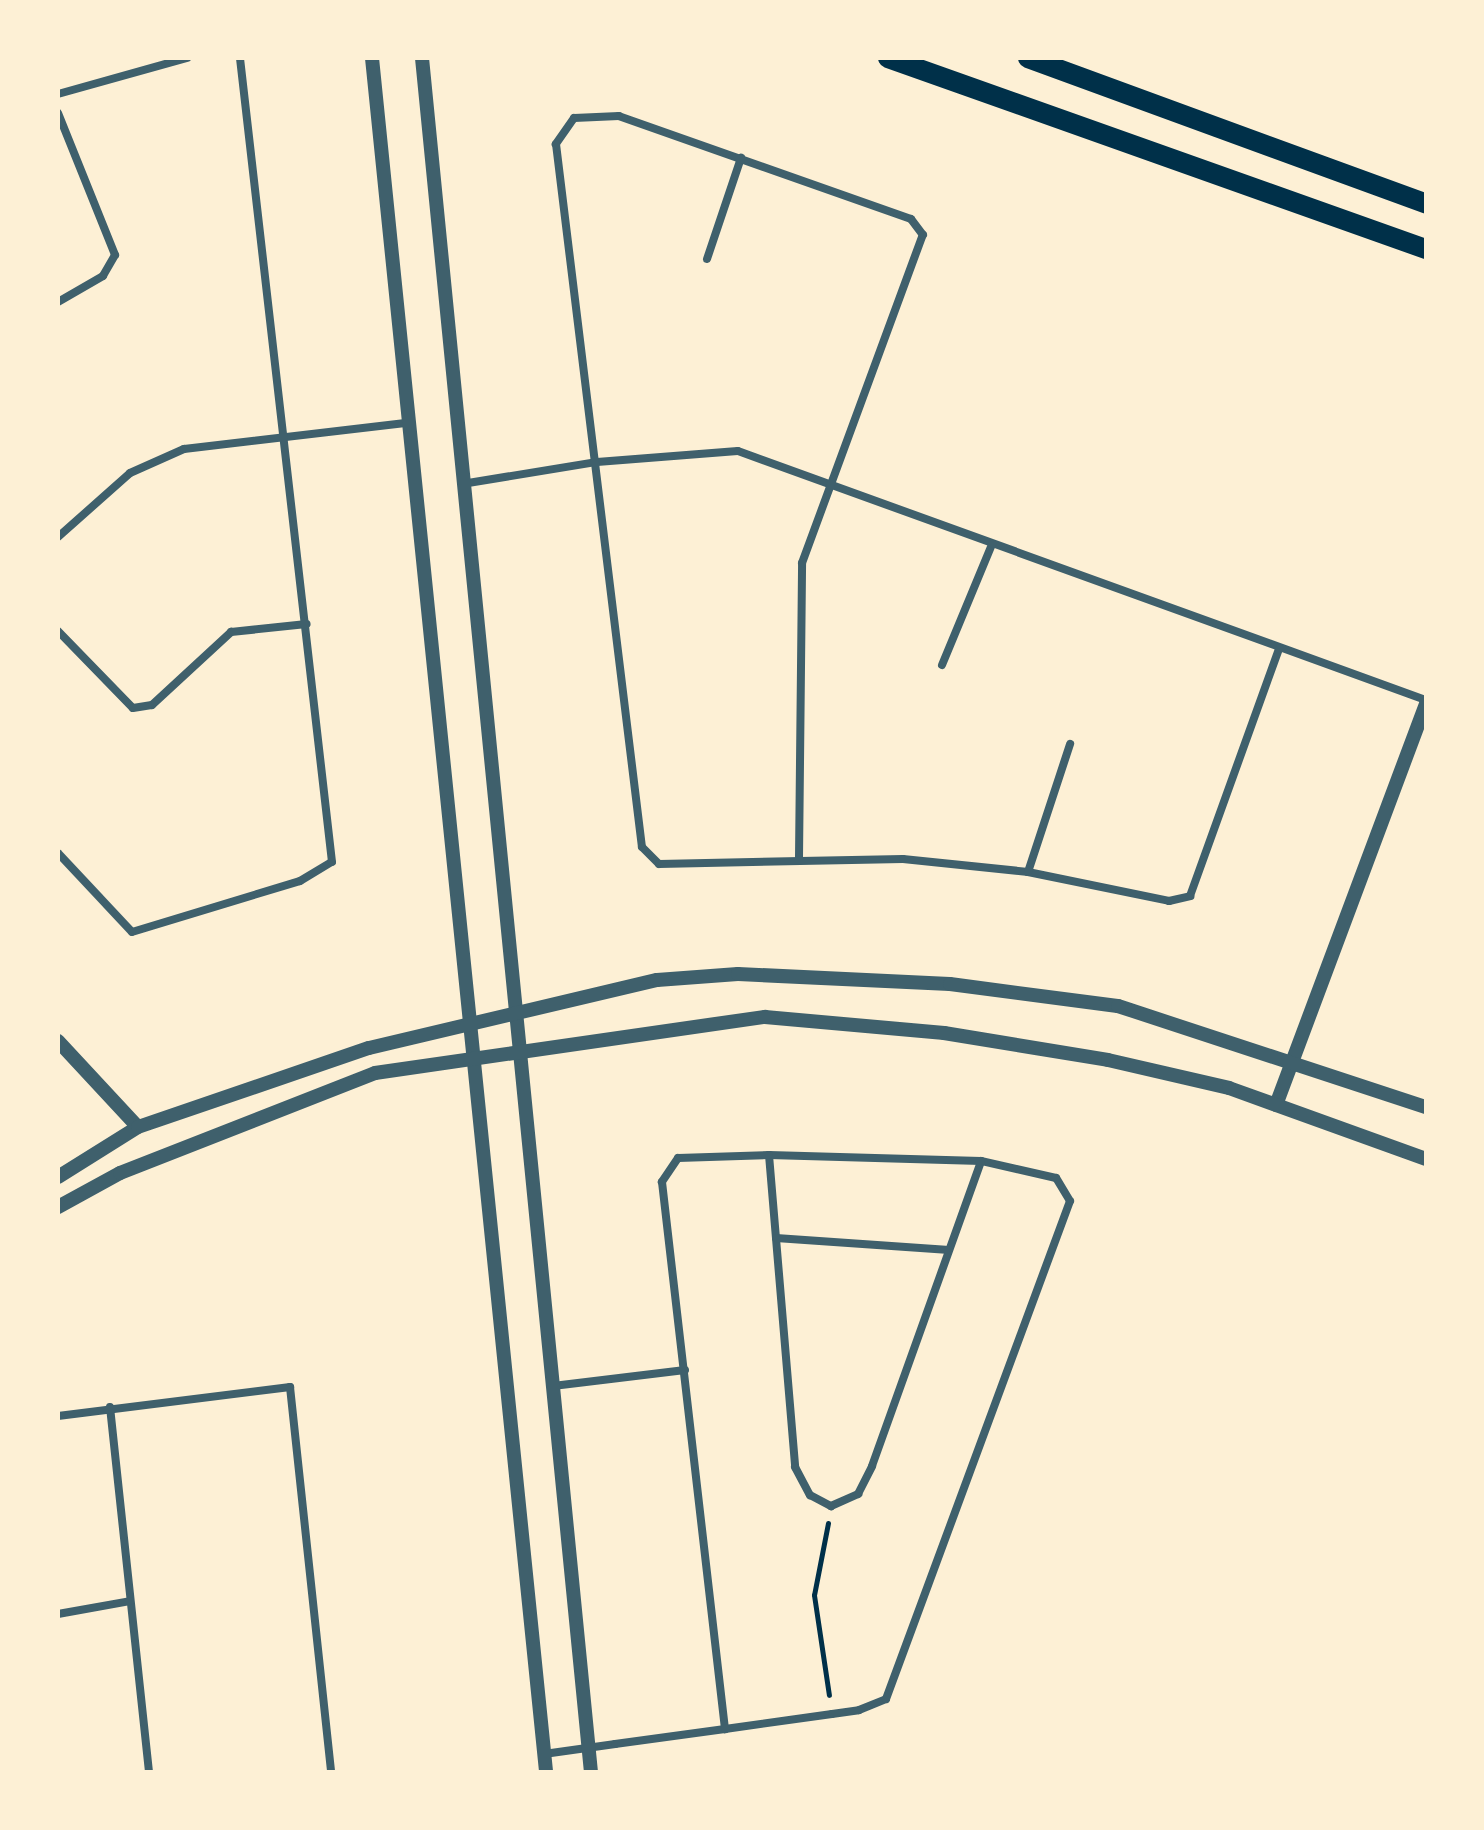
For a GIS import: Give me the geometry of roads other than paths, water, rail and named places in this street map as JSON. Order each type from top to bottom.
[{"type":"main road","points":[[888,58],[1426,249]]},
{"type":"main road","points":[[1028,58],[1426,204]]},
{"type":"street","points":[[58,94],[187,58]]},
{"type":"street","points":[[58,853],[132,932],[300,881],[332,862],[289,438],[240,58]]},
{"type":"street","points":[[372,58],[546,1772]]},
{"type":"street","points":[[422,58],[591,1772]]},
{"type":"street","points":[[58,113],[115,255],[103,276],[58,302]]},
{"type":"street","points":[[799,858],[802,563],[923,235],[911,219],[619,116],[574,118],[556,144],[642,847],[659,864],[799,858],[1028,872],[1169,901],[1190,896],[1279,649]]},
{"type":"street","points":[[707,259],[741,158]]},
{"type":"street","points":[[58,537],[130,473],[184,449],[407,423]]},
{"type":"street","points":[[462,484],[597,462],[738,451],[1426,702],[1276,1105]]},
{"type":"street","points":[[942,665],[992,544]]},
{"type":"street","points":[[58,631],[133,708],[152,705],[231,632],[307,624]]},
{"type":"street","points":[[1028,872],[1070,744]]},
{"type":"street","points":[[58,1177],[138,1127],[369,1048],[657,980],[738,974],[950,984],[1118,1006],[1294,1058],[1426,1107]]},
{"type":"street","points":[[58,1207],[120,1173],[375,1073],[519,1048],[765,1017],[944,1033],[1108,1060],[1276,1105],[1426,1159]]},
{"type":"street","points":[[58,1041],[138,1127]]},
{"type":"street","points":[[544,1754],[589,1747],[725,1729],[832,1714],[886,1699],[1070,1201],[1056,1178],[981,1161],[769,1155],[678,1158],[662,1182],[725,1729]]},
{"type":"street","points":[[769,1155],[795,1467],[810,1495],[831,1506],[858,1494],[872,1466],[946,1250],[981,1161]]},
{"type":"street","points":[[776,1238],[946,1250]]},
{"type":"street","points":[[553,1386],[685,1370]]},
{"type":"street","points":[[58,1416],[110,1407],[290,1387],[331,1772]]},
{"type":"street","points":[[110,1407],[149,1772]]},
{"type":"street","points":[[58,1614],[130,1601]]}]
